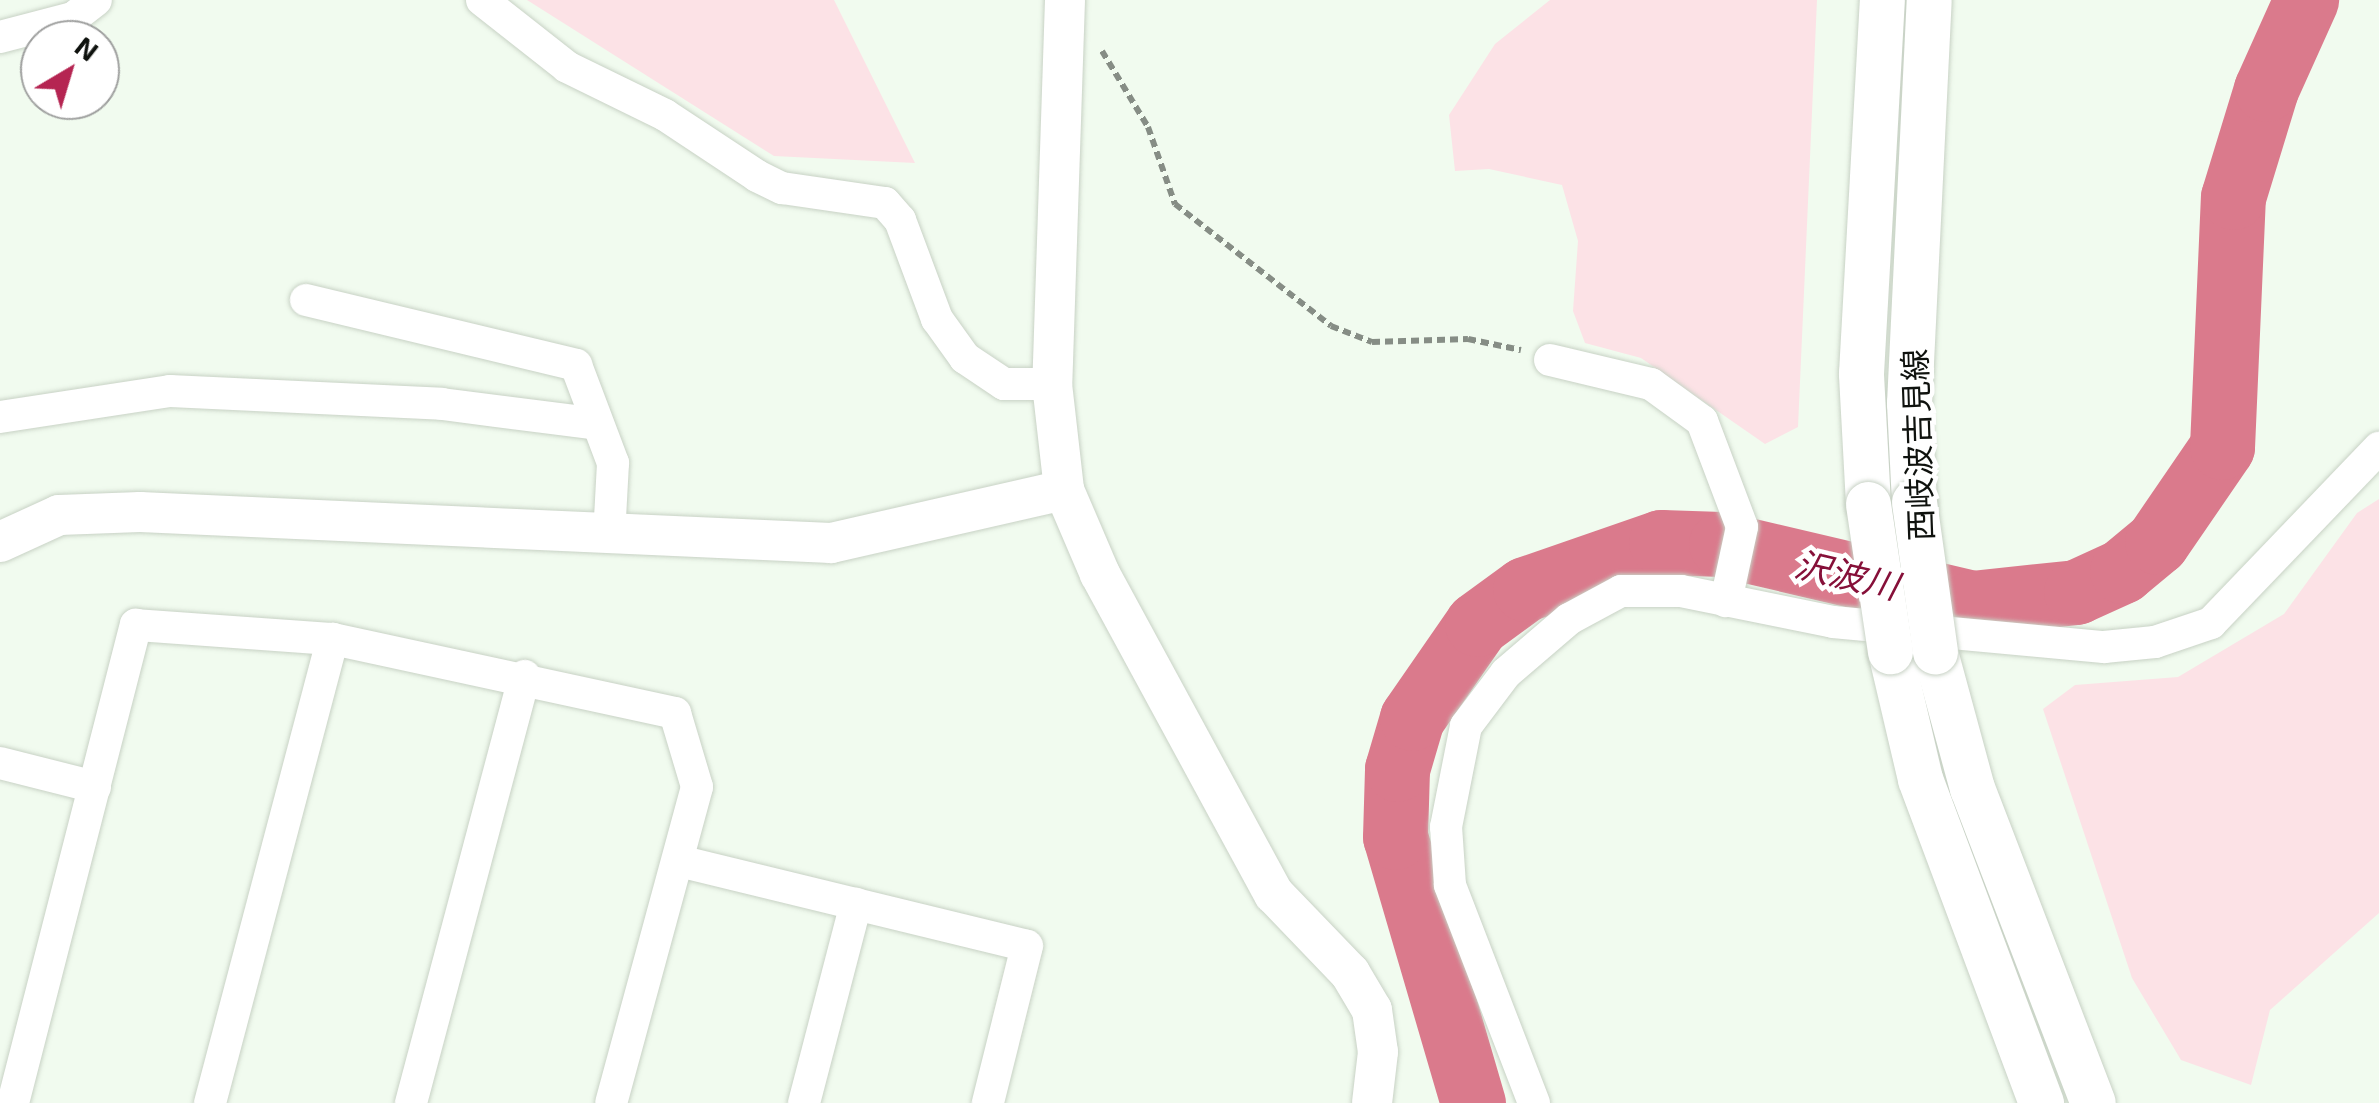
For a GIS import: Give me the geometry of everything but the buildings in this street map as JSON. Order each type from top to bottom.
[{"type":"main road","name":"西岐波吉見線","points":[[1882,0],[1861,373],[1868,504],[1890,652],[1920,779],[2041,1103]]},
{"type":"main road","name":"西岐波吉見線","points":[[1929,0],[1909,403],[1914,502],[1936,652],[1972,788],[2093,1103]]},
{"type":"street","points":[[0,37],[73,18],[96,0]]},
{"type":"street","points":[[482,0],[567,67],[665,115],[757,176],[782,188],[885,203],[900,220],[937,319],[965,358],[1004,384],[1052,384]]},
{"type":"street","points":[[1064,5],[1052,384],[1064,490],[1100,574],[1274,894],[1350,973],[1372,1010],[1378,1052],[1372,1103]]},
{"type":"street","points":[[306,300],[576,364],[614,463],[609,537]]},
{"type":"street","points":[[1550,360],[1651,384],[1702,421],[1742,527],[1728,592]]},
{"type":"street","points":[[0,417],[170,391],[442,404],[598,424]]},
{"type":"street","points":[[1534,1103],[1450,885],[1446,827],[1466,726],[1506,672],[1569,619],[1621,592],[1728,592],[1990,638],[2104,648],[2155,642],[2211,623],[2379,448]]},
{"type":"street","points":[[0,542],[58,515],[140,512],[609,537],[831,543],[1064,490]]},
{"type":"street","points":[[13,1103],[136,625],[334,639],[525,676],[675,713],[697,787],[611,1103]]},
{"type":"street","points":[[210,1103],[334,639]]},
{"type":"street","points":[[411,1103],[525,676]]},
{"type":"street","points":[[0,763],[95,787]]},
{"type":"street","points":[[679,861],[1027,946],[988,1103]]},
{"type":"street","points":[[804,1103],[856,904]]},
{"type":"path","points":[[1064,5],[1112,62],[1148,126],[1175,204],[1331,326],[1372,342],[1468,340],[1550,360]]},
{"type":"shaded area","points":[[527,0],[834,0],[915,163],[774,156]]},
{"type":"shaded area","points":[[1550,0],[1817,0],[1798,427],[1765,444],[1641,358],[1585,343],[1573,311],[1578,241],[1562,185],[1489,169],[1455,171],[1449,115],[1495,44]]},
{"type":"shaded area","points":[[2379,499],[2379,913],[2270,1010],[2251,1085],[2181,1060],[2132,978],[2043,709],[2075,685],[2178,677],[2284,614],[2357,513]]},
{"type":"waterway","name":"沢波川","points":[[1473,1103],[1395,837],[1397,769],[1412,718],[1477,624],[1525,589],[1661,542],[1721,544],[1972,603],[2076,592],[2122,571],[2157,542],[2222,447],[2233,197],[2266,89],[2306,0]]}]
